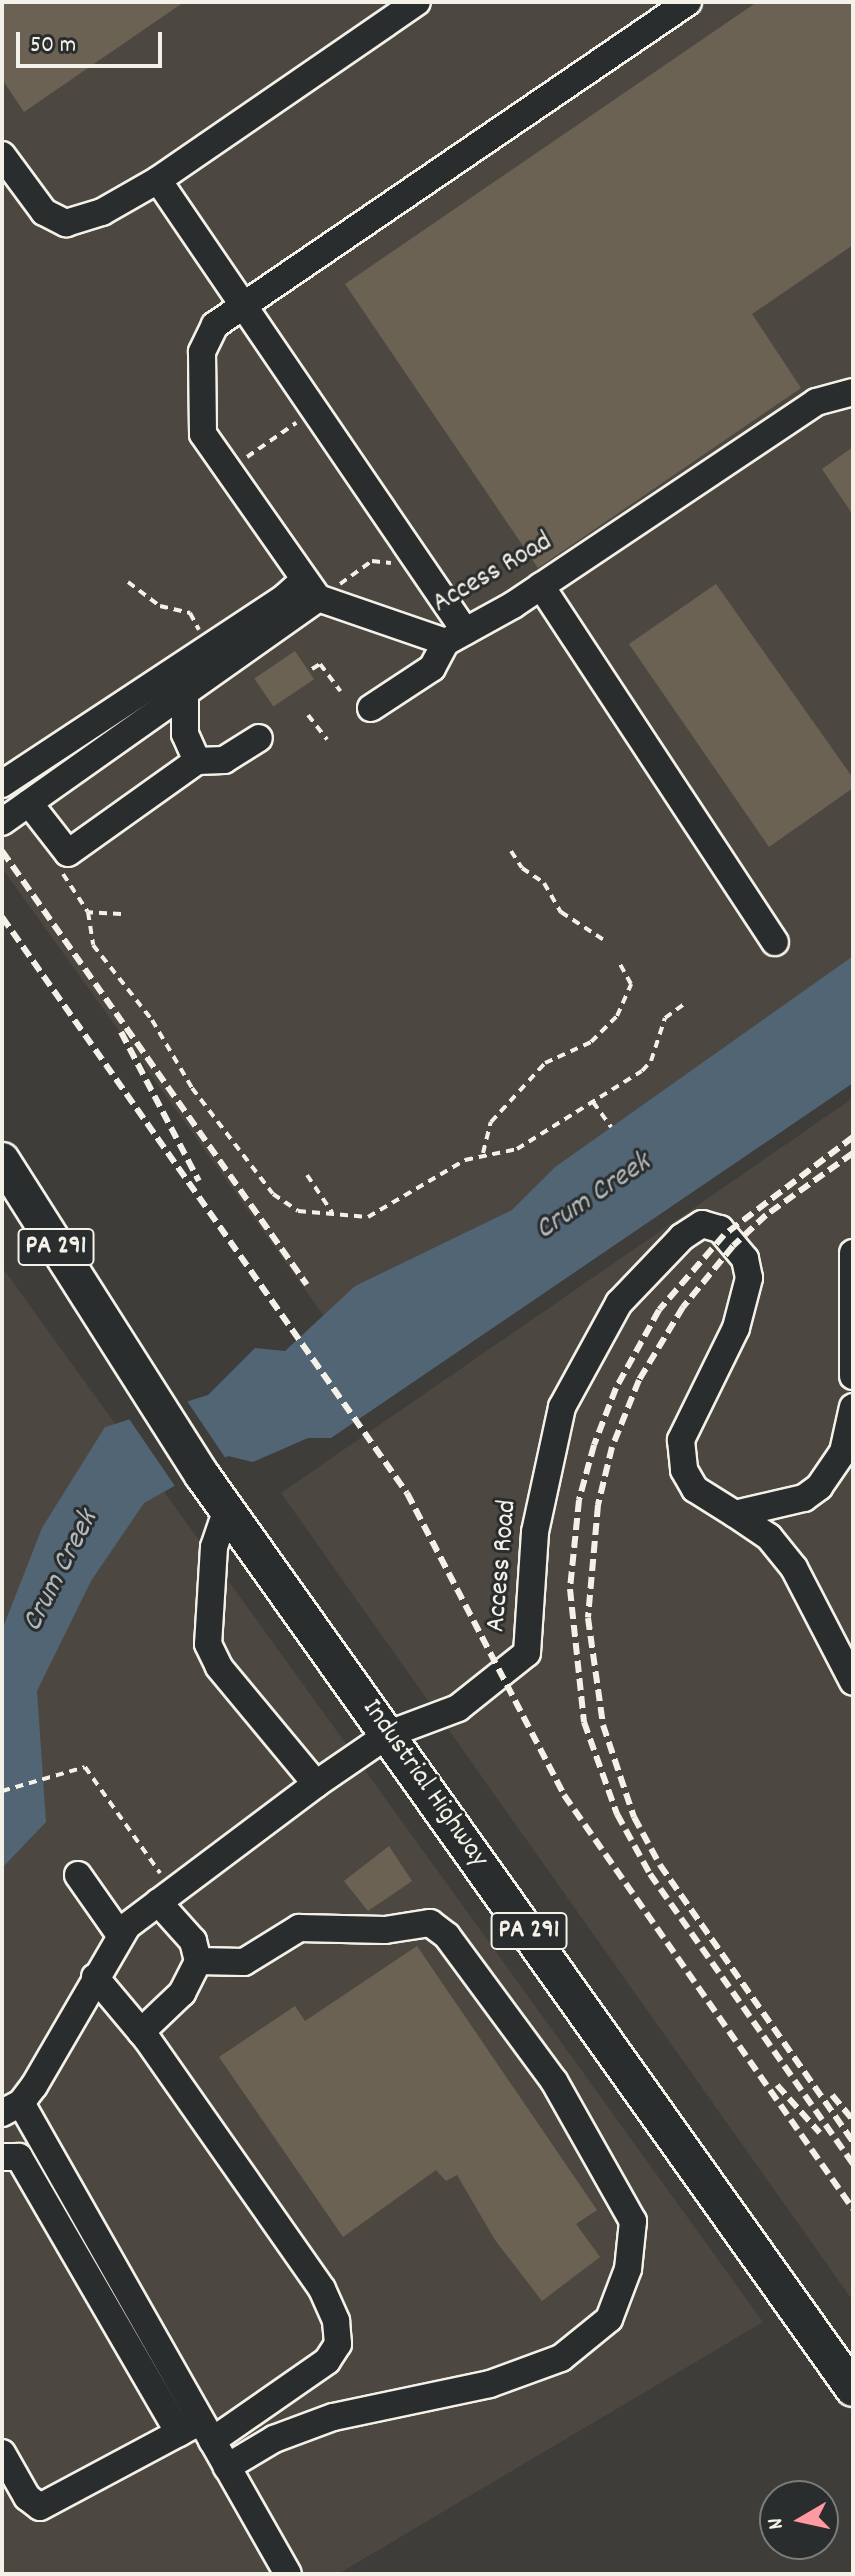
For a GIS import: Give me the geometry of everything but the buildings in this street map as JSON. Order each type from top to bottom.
[{"type":"main road","name":"Industrial Highway","points":[[2,1160],[150,1398],[202,1475],[853,2389]]},
{"type":"main road","name":"Industrial Highway","points":[[2,1204],[109,1333]]},
{"type":"lane","points":[[2,155],[44,212],[66,223],[102,212],[158,180],[417,2]]},
{"type":"lane","points":[[319,588],[200,424],[205,338],[244,307],[688,2]]},
{"type":"lane","points":[[158,180],[244,307],[456,636],[432,668],[371,708]]},
{"type":"lane","name":"Access Road","points":[[319,588],[456,636],[541,586],[816,402],[853,392]]},
{"type":"lane","points":[[541,586],[775,942]]},
{"type":"lane","points":[[2,784],[284,598],[319,588]]},
{"type":"lane","points":[[2,822],[176,701],[319,588]]},
{"type":"lane","points":[[151,683],[176,701],[185,734],[197,761]]},
{"type":"lane","points":[[29,803],[68,853],[197,761],[224,760],[259,738]]},
{"type":"lane","name":"Access Road","points":[[11,2108],[120,1935],[161,1890],[389,1734],[458,1708],[527,1653],[535,1532],[562,1407],[619,1303],[664,1253],[702,1224],[720,1229],[745,1259],[749,1278],[736,1328],[681,1440],[684,1470],[695,1489],[769,1537],[794,1568],[853,1682]]},
{"type":"lane","points":[[853,1253],[853,1376]]},
{"type":"lane","points":[[735,1514],[784,1506],[819,1487],[843,1452],[853,1407]]},
{"type":"lane","points":[[227,1509],[214,1547],[208,1644],[219,1667],[316,1784]]},
{"type":"lane","points":[[78,1875],[120,1935]]},
{"type":"lane","points":[[141,2032],[182,1993],[198,1961],[193,1941],[161,1890]]},
{"type":"lane","points":[[198,1961],[244,1962],[299,1928],[385,1930],[430,1923],[447,1936],[554,2081],[633,2221],[628,2269],[609,2319],[561,2358],[490,2384],[333,2417],[274,2439],[227,2467]]},
{"type":"lane","points":[[2,2453],[27,2497],[40,2507],[197,2432],[327,2361],[338,2344],[336,2321],[322,2289],[141,2032],[95,1977]]},
{"type":"lane","points":[[11,2108],[197,2432]]},
{"type":"lane","points":[[2,2157],[19,2157],[197,2432],[227,2467],[288,2574]]},
{"type":"path","points":[[242,461],[299,421]]},
{"type":"path","points":[[319,588],[372,561],[389,564],[400,557]]},
{"type":"path","points":[[128,582],[160,606],[190,613],[201,635]]},
{"type":"path","points":[[312,669],[320,664],[340,691]]},
{"type":"path","points":[[308,715],[327,739]]},
{"type":"path","points":[[511,851],[522,868],[544,883],[561,912],[604,940]]},
{"type":"path","points":[[68,853],[62,876],[88,912],[93,945],[152,1020],[192,1088],[273,1194],[298,1211],[368,1217],[483,1153],[517,1149],[642,1071],[651,1061],[665,1018],[686,1003]]},
{"type":"path","points":[[88,912],[121,914]]},
{"type":"path","points":[[483,1153],[491,1122],[545,1063],[591,1042],[617,1016],[631,984],[619,962]]},
{"type":"path","points":[[593,1102],[611,1127]]},
{"type":"path","points":[[307,1175],[332,1212]]},
{"type":"path","points":[[2,1791],[85,1767],[161,1890]]},
{"type":"shaded area","points":[[2,2],[853,2],[853,956],[555,1167],[513,1210],[355,1286],[324,1316],[2,868]]},
{"type":"shaded area","points":[[853,1098],[853,2301],[281,1493]]},
{"type":"shaded area","points":[[2,1267],[763,2322],[338,2574],[2,2574]]},
{"type":"water","name":"Crum Creek","points":[[853,956],[853,1083],[331,1438],[308,1438],[253,1462],[228,1456],[144,1503],[91,1581],[37,1691],[46,1822],[2,1868],[2,1630],[42,1528],[105,1427],[208,1395],[255,1348],[285,1351],[355,1286],[512,1210],[555,1167]]},
{"type":"pier","points":[[185,1398],[226,1459],[177,1489],[127,1416]]},
{"type":"railway","points":[[2,851],[307,1285]]},
{"type":"railway","points":[[2,917],[407,1493],[564,1795],[853,2209]]},
{"type":"railway","points":[[121,1032],[199,1181]]},
{"type":"railway","points":[[853,1137],[724,1235],[659,1310],[616,1388],[594,1445],[579,1500],[570,1589],[584,1722],[617,1814],[650,1874],[853,2164]]},
{"type":"railway","points":[[853,1153],[766,1215],[733,1246],[683,1307],[639,1380],[612,1447],[598,1505],[588,1618],[603,1725],[634,1817],[660,1865],[853,2142]]},
{"type":"railway","points":[[777,2085],[820,2133]]},
{"type":"railway","points":[[832,2095],[853,2120]]}]
